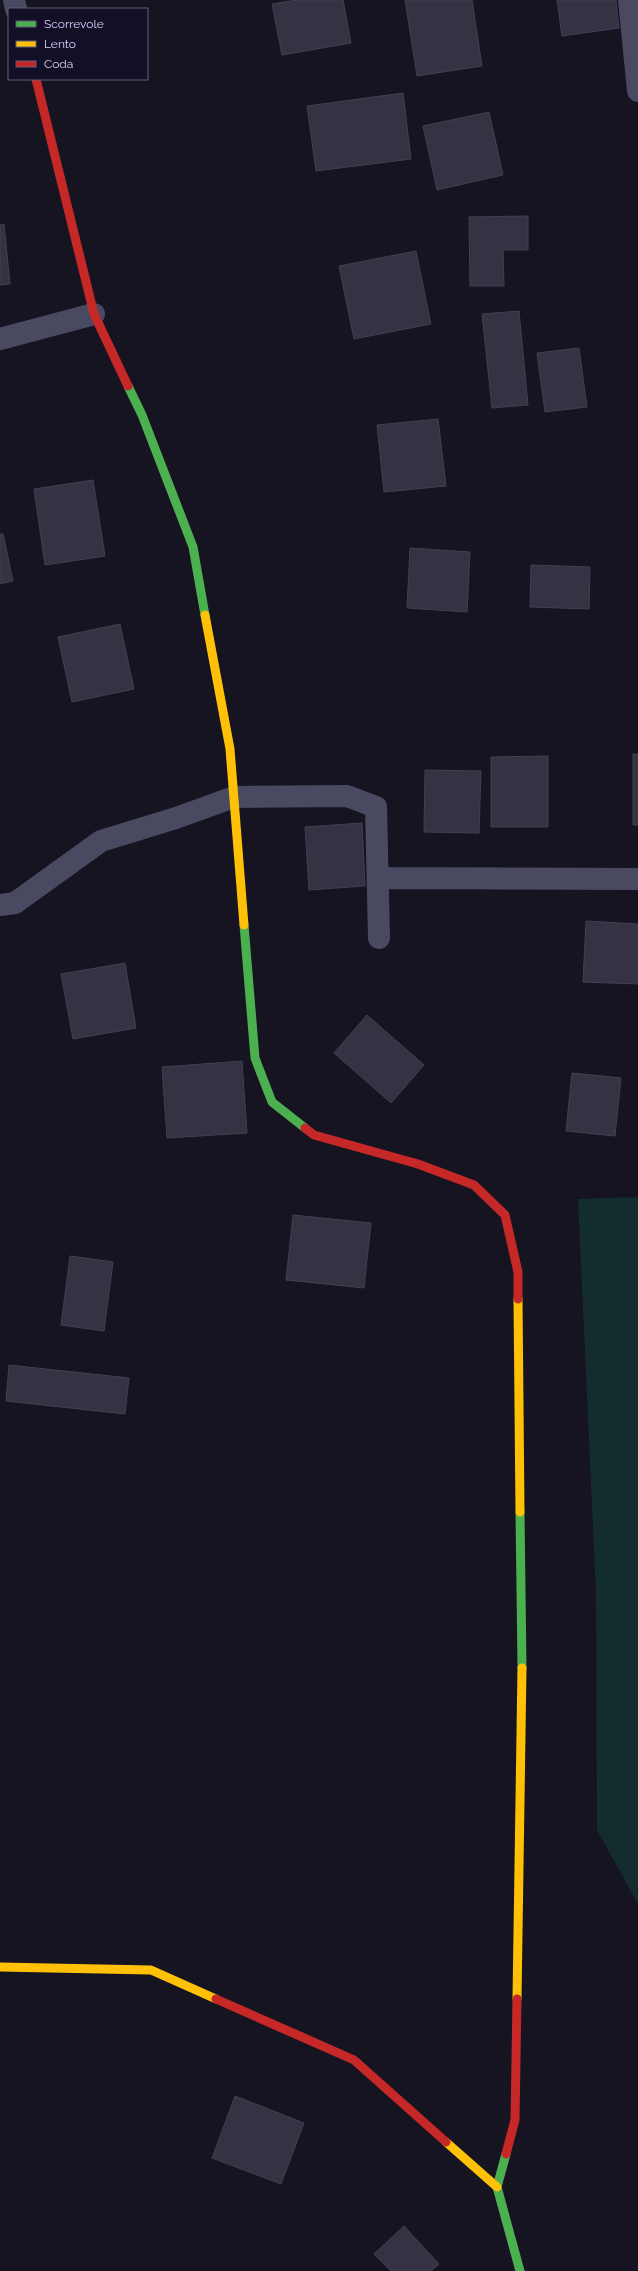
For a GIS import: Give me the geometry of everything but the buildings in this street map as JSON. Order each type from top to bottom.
[{"type":"street","points":[[629,0],[638,90]]},
{"type":"street","points":[[36,80],[56,154],[94,314],[142,415],[193,547],[230,749],[255,1058],[272,1102],[314,1135],[418,1164],[474,1185],[505,1215],[518,1272],[522,1722],[516,2112],[497,2187],[520,2271]]},
{"type":"street","points":[[0,339],[94,314]]},
{"type":"street","points":[[0,905],[15,903],[101,841],[176,818],[234,797],[347,796],[376,807],[379,938]]},
{"type":"street","points":[[378,878],[638,879]]},
{"type":"street","points":[[0,1967],[151,1970],[354,2060],[497,2187]]},
{"type":"green space","points":[[638,1197],[638,1904],[597,1830],[596,1594],[578,1199]]},
{"type":"traffic: fast","points":[[128,386],[142,415],[193,547],[205,615]]},
{"type":"traffic: fast","points":[[244,925],[255,1058],[272,1102],[305,1128]]},
{"type":"traffic: fast","points":[[520,1512],[522,1668]]},
{"type":"traffic: fast","points":[[506,2154],[497,2187],[520,2271]]},
{"type":"traffic: slow","points":[[205,615],[230,749],[244,925]]},
{"type":"traffic: slow","points":[[518,1299],[520,1512]]},
{"type":"traffic: slow","points":[[517,1999],[522,1668]]},
{"type":"traffic: slow","points":[[0,1967],[151,1970],[216,1999]]},
{"type":"traffic: slow","points":[[446,2142],[497,2187]]},
{"type":"traffic: jam","points":[[36,80],[94,314],[128,386]]},
{"type":"traffic: jam","points":[[305,1128],[314,1135],[418,1164],[474,1185],[505,1215],[518,1272],[518,1299]]},
{"type":"traffic: jam","points":[[216,1999],[354,2060],[446,2142]]},
{"type":"traffic: jam","points":[[506,2154],[515,2120],[517,1999]]}]
